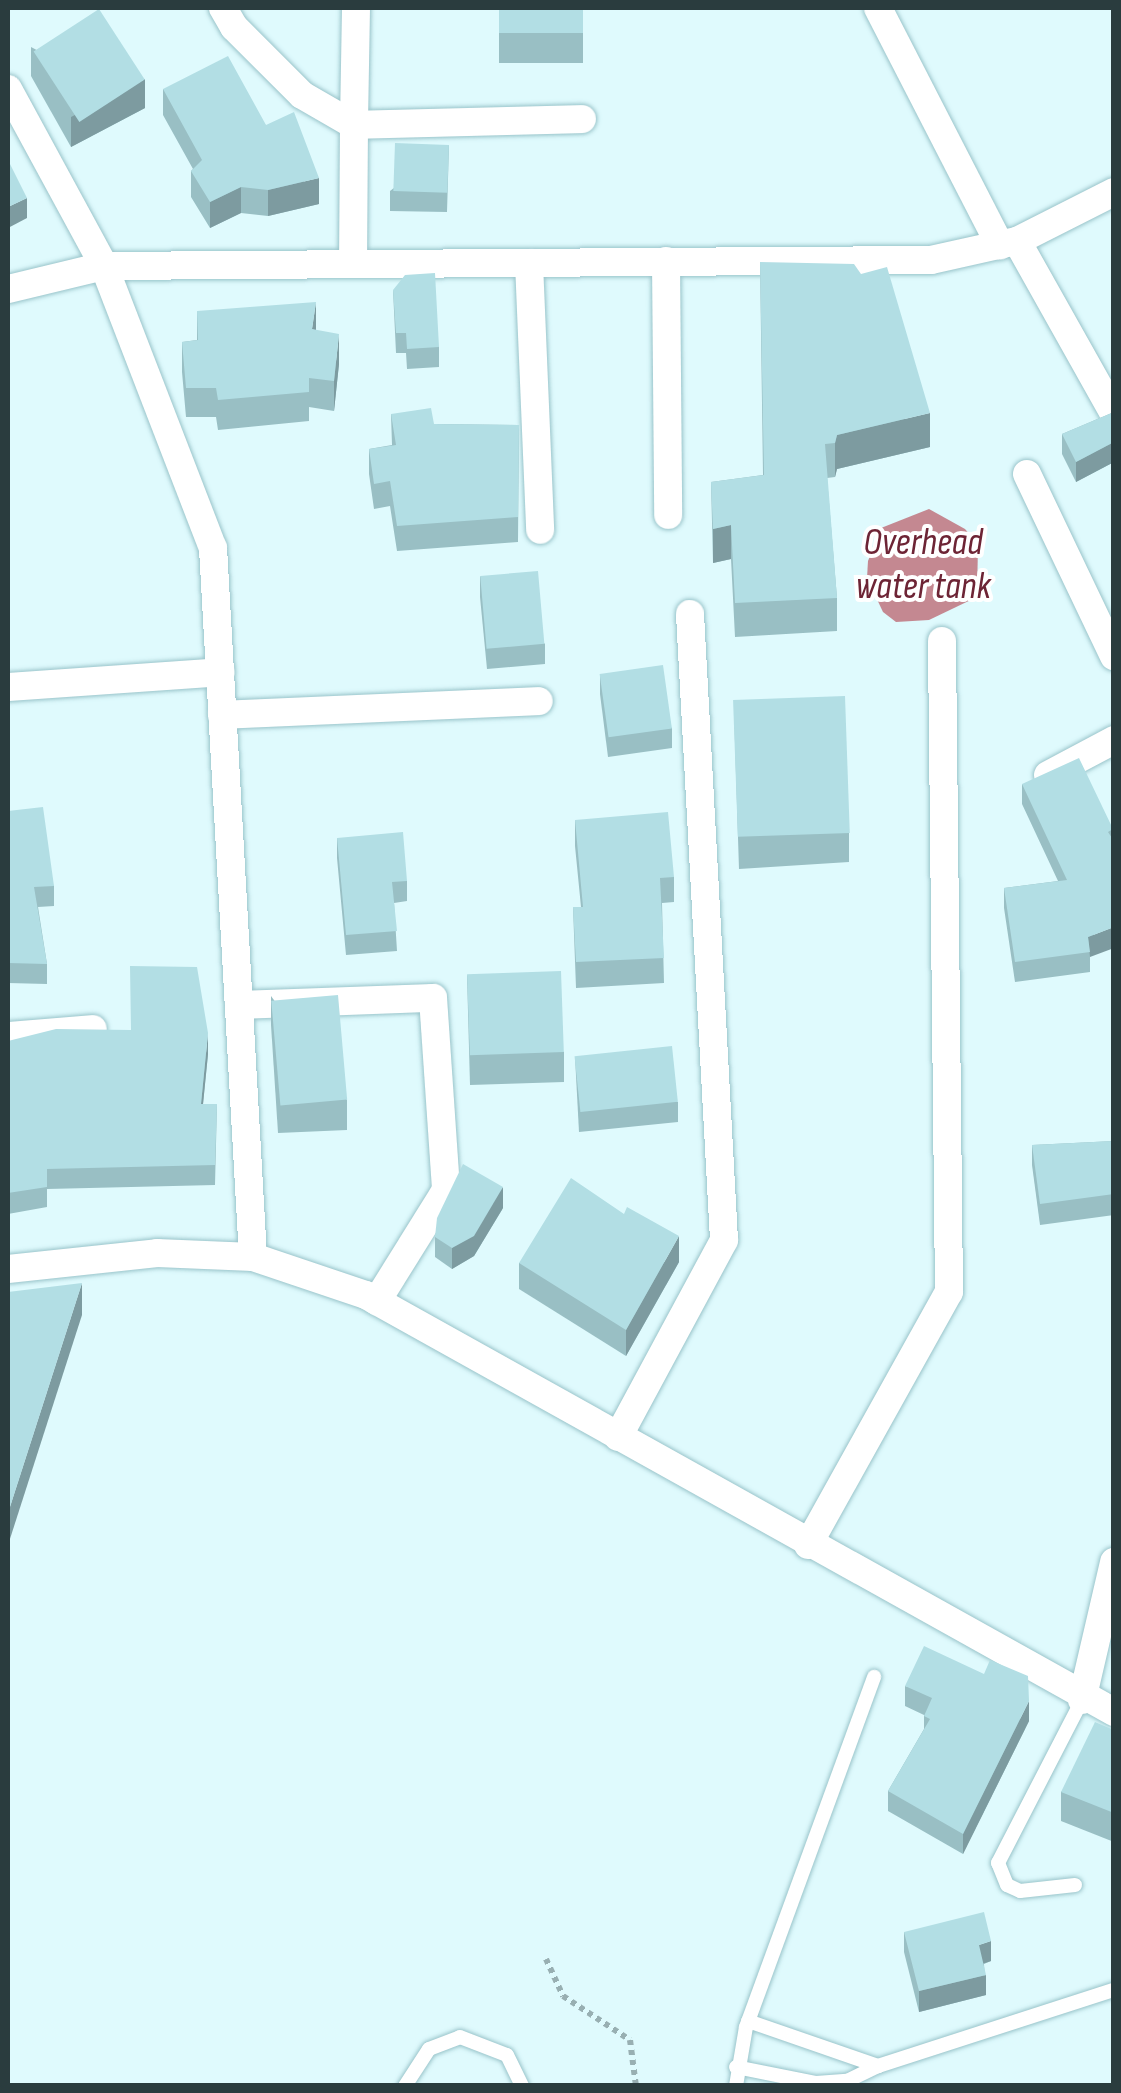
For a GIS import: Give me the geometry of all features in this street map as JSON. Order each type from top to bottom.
[{"type":"street","points":[[223,8],[234,28],[302,94],[354,125],[582,118]]},
{"type":"street","points":[[352,259],[356,8]]},
{"type":"street","points":[[878,8],[1008,243],[1114,414]]},
{"type":"street","points":[[8,89],[104,266],[213,548],[253,1258]]},
{"type":"street","points":[[8,289],[104,266],[352,259],[931,260],[1008,243],[1114,192]]},
{"type":"street","points":[[666,261],[668,516]]},
{"type":"street","points":[[529,262],[540,530]]},
{"type":"street","points":[[1026,474],[1114,656]]},
{"type":"street","points":[[618,1437],[724,1240],[690,614]]},
{"type":"street","points":[[808,1545],[950,1292],[942,641]]},
{"type":"street","points":[[8,687],[220,672]]},
{"type":"street","points":[[222,715],[539,701]]},
{"type":"street","points":[[1024,787],[1114,740]]},
{"type":"street","points":[[239,1005],[433,998],[446,1190],[377,1301]]},
{"type":"street","points":[[8,1036],[93,1030]]},
{"type":"street","points":[[8,1269],[157,1253],[253,1258],[377,1301],[1082,1700],[1114,1712]]},
{"type":"street","points":[[1082,1700],[1114,1562]]},
{"type":"lane","points":[[736,2086],[736,2067],[748,2020],[874,1677]]},
{"type":"lane","points":[[1075,1885],[1020,1891],[1007,1885],[998,1864],[1082,1700]]},
{"type":"lane","points":[[736,2067],[816,2083],[846,2082],[878,2066],[1114,1990]]},
{"type":"lane","points":[[748,2020],[878,2066]]},
{"type":"lane","points":[[405,2086],[428,2048],[460,2037],[507,2055],[522,2086]]},
{"type":"path","points":[[546,1959],[563,1996],[630,2040],[636,2086]]},
{"type":"water","name":"Overhead water tank","points":[[929,509],[965,529],[978,544],[977,597],[929,620],[896,622],[883,612],[867,578],[868,561],[881,528]]},
{"type":"building","points":[[499,8],[583,8],[583,33],[499,33]]},
{"type":"building","points":[[99,9],[145,79],[79,122],[34,51]]},
{"type":"building","points":[[228,56],[266,125],[294,112],[319,178],[268,190],[241,187],[210,202],[191,171],[202,160],[163,89]]},
{"type":"building","points":[[395,143],[449,145],[447,193],[393,191]]},
{"type":"building","points":[[8,160],[27,198],[8,207]]},
{"type":"building","points":[[760,262],[854,264],[861,274],[887,267],[930,413],[837,435],[835,443],[825,444],[837,598],[735,603],[731,525],[713,529],[711,482],[764,475]]},
{"type":"building","points":[[435,273],[439,347],[407,349],[406,333],[396,333],[393,290],[405,275]]},
{"type":"building","points":[[316,302],[312,329],[339,334],[334,381],[309,378],[309,392],[218,400],[216,388],[186,388],[182,342],[198,340],[197,311]]},
{"type":"building","points":[[431,408],[434,424],[519,425],[518,517],[397,526],[390,481],[374,484],[369,449],[396,445],[391,414]]},
{"type":"building","points":[[1114,412],[1114,442],[1076,462],[1062,434]]},
{"type":"building","points":[[538,571],[544,644],[487,649],[480,576]]},
{"type":"building","points":[[663,665],[672,728],[609,737],[600,674]]},
{"type":"building","points":[[845,696],[850,833],[738,837],[733,700]]},
{"type":"building","points":[[1079,758],[1113,829],[1108,832],[1114,841],[1114,927],[1088,937],[1090,952],[1015,962],[1004,888],[1067,880],[1022,784]]},
{"type":"building","points":[[43,807],[54,886],[34,887],[47,964],[8,963],[8,811]]},
{"type":"building","points":[[668,812],[674,877],[660,878],[664,958],[576,962],[573,907],[583,907],[575,820]]},
{"type":"building","points":[[403,832],[407,881],[392,882],[397,931],[346,935],[337,838]]},
{"type":"building","points":[[130,966],[197,967],[208,1033],[201,1104],[217,1104],[215,1165],[47,1169],[47,1187],[8,1193],[8,1041],[56,1029],[131,1030]]},
{"type":"building","points":[[561,971],[564,1052],[470,1055],[467,974]]},
{"type":"building","points":[[338,995],[347,1100],[280,1105],[271,1001]]},
{"type":"building","points":[[672,1046],[678,1102],[580,1112],[575,1056]]},
{"type":"building","points":[[1114,1141],[1114,1194],[1040,1204],[1032,1145]]},
{"type":"building","points":[[463,1164],[503,1187],[474,1236],[452,1248],[435,1237],[437,1218]]},
{"type":"building","points":[[571,1178],[624,1214],[627,1207],[679,1236],[626,1330],[519,1263]]},
{"type":"building","points":[[82,1283],[8,1513],[8,1292]]},
{"type":"building","points":[[924,1646],[984,1674],[990,1660],[1028,1676],[1029,1701],[963,1834],[888,1791],[930,1719],[924,1716],[932,1698],[905,1686]]},
{"type":"building","points":[[1095,1722],[1114,1730],[1114,1813],[1061,1792]]},
{"type":"building","points":[[984,1912],[991,1941],[979,1945],[986,1975],[919,1991],[904,1932]]}]
